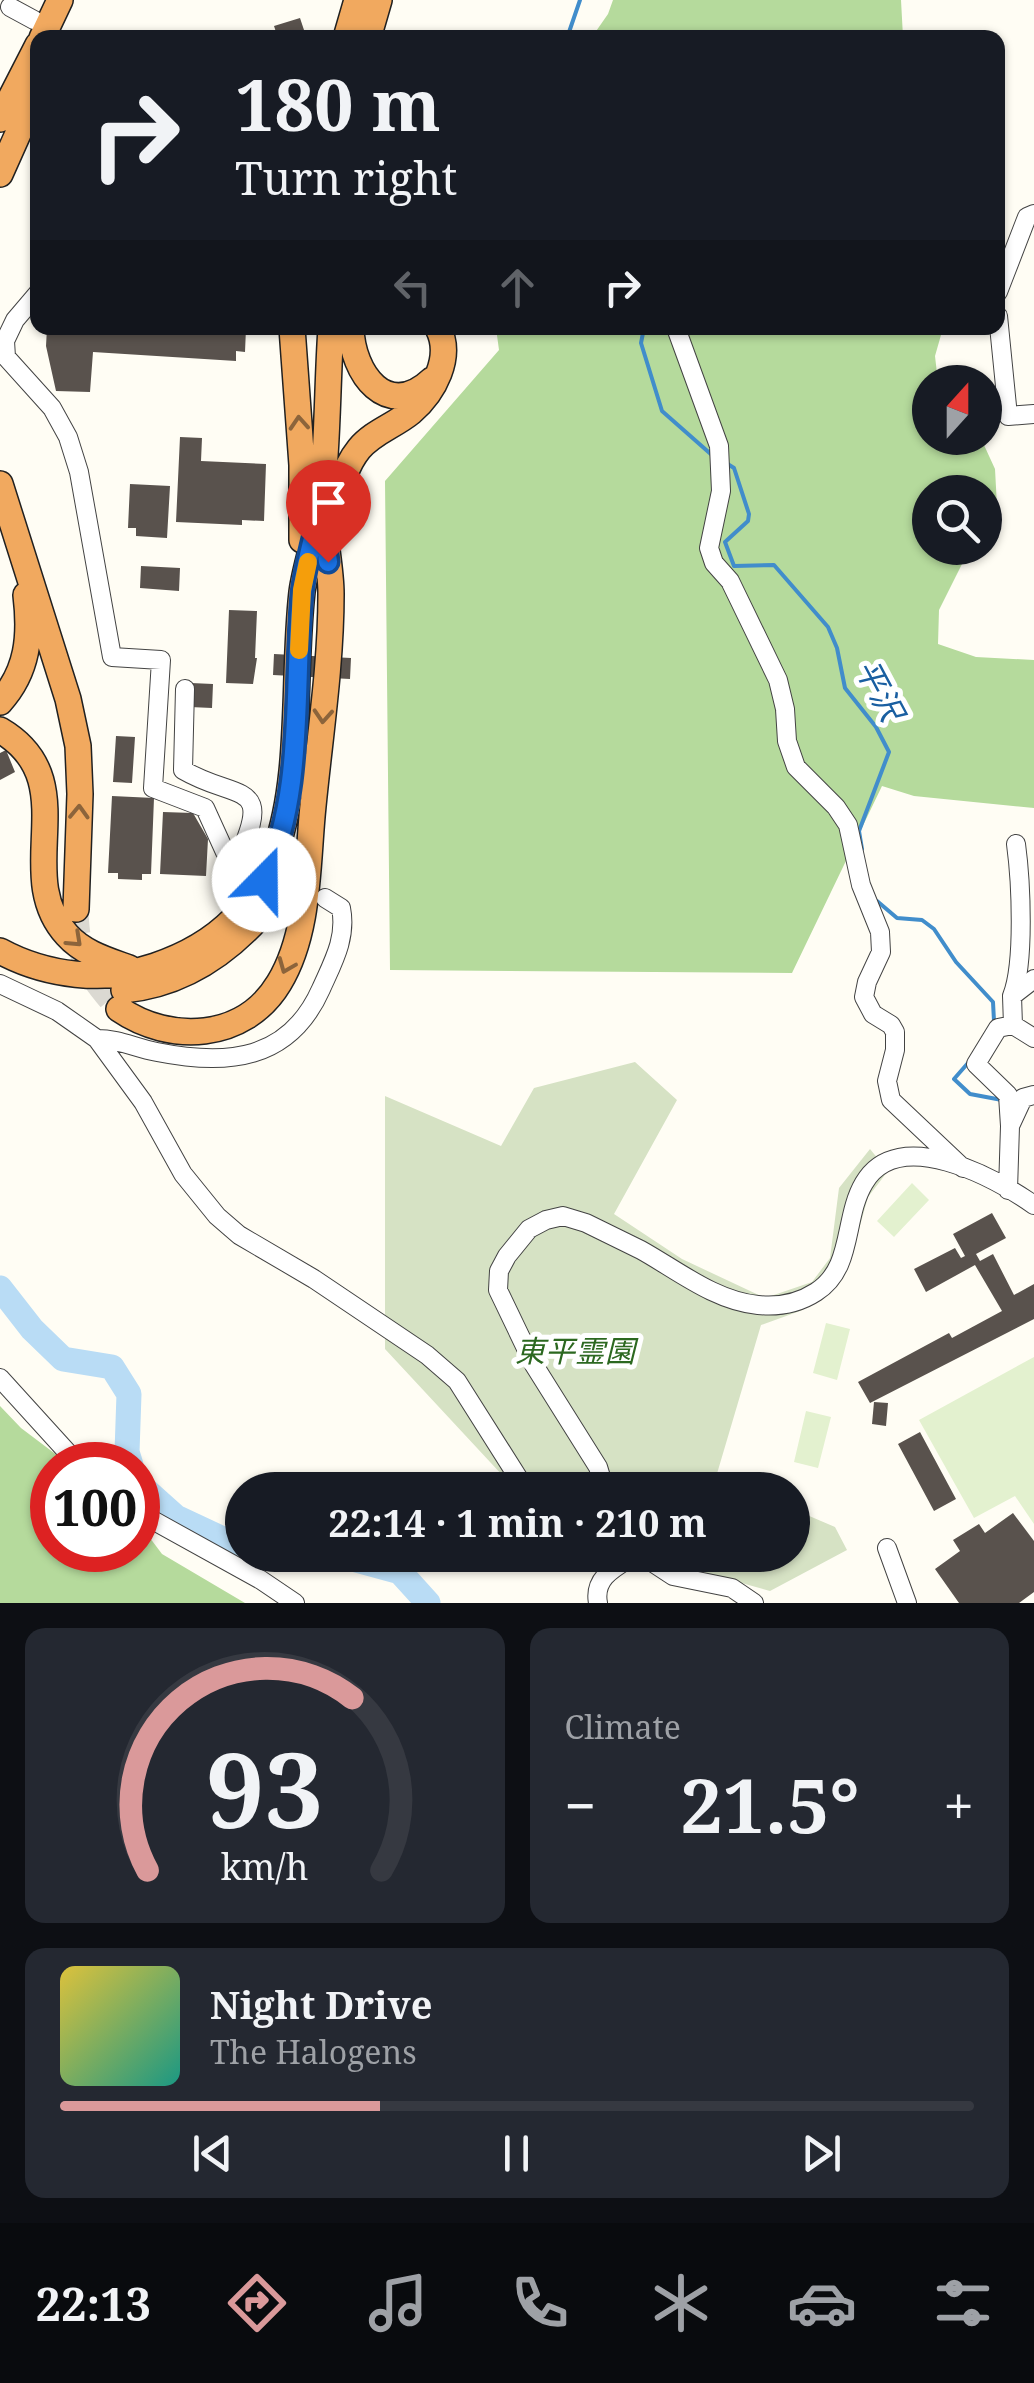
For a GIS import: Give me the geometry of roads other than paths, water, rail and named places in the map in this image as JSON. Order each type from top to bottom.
[{"type":"highway","points":[[41,30],[60,0]]},
{"type":"highway","points":[[63,30],[75,0]]},
{"type":"highway","points":[[348,30],[357,0]]},
{"type":"highway","points":[[371,30],[380,0]]},
{"type":"highway","points":[[0,120],[30,52]]},
{"type":"highway","points":[[0,174],[30,107]]},
{"type":"highway","points":[[0,951],[38,968],[84,975],[138,971],[176,959],[229,925],[250,902],[275,856],[290,801],[302,590],[302,465],[293,335]]},
{"type":"highway","points":[[330,335],[321,504],[331,592]]},
{"type":"highway","points":[[352,335],[356,364],[371,384],[383,392],[396,395],[418,391],[441,369]]},
{"type":"highway","points":[[119,1008],[135,1020],[165,1031],[215,1029],[257,1007],[278,984],[301,913],[342,483],[350,462],[369,439],[421,402],[441,369],[444,346],[440,335]]},
{"type":"highway","points":[[0,484],[68,700],[78,746],[76,909]]},
{"type":"highway","points":[[302,590],[321,504]]},
{"type":"highway","points":[[0,702],[17,679],[28,647],[19,538]]},
{"type":"highway","points":[[0,730],[30,753],[40,771],[46,792],[45,880],[56,920],[67,936],[90,953],[138,971]]},
{"type":"highway","points":[[0,966],[42,984],[109,991],[170,981],[208,962],[243,934],[273,896],[290,863],[317,767]]},
{"type":"highway","points":[[0,935],[59,971]]},
{"type":"street","points":[[10,7],[34,30]]},
{"type":"street","points":[[1005,274],[1028,217],[1034,214]]},
{"type":"street","points":[[30,299],[5,341],[6,357],[52,408],[68,437],[80,472],[112,656],[161,660],[153,788],[205,808],[225,852],[258,868]]},
{"type":"street","points":[[679,335],[719,446],[721,490],[709,548],[714,563],[730,580],[778,680],[787,741],[796,767],[836,806],[848,825],[862,886],[880,932],[881,952],[864,997],[872,1014],[895,1041],[887,1081],[891,1100],[963,1168]]},
{"type":"street","points":[[1000,335],[1008,416],[1034,414]]},
{"type":"street","points":[[185,689],[182,770],[244,796],[254,809],[255,818],[238,858]]},
{"type":"street","points":[[1013,1025],[1022,884],[1016,844]]},
{"type":"street","points":[[96,1040],[116,1039],[151,1052],[195,1058],[244,1056],[289,1038],[318,996],[341,942],[341,908],[325,898]]},
{"type":"street","points":[[1012,996],[1034,979]]},
{"type":"street","points":[[0,984],[58,1011],[96,1040],[143,1102],[184,1174],[217,1216],[239,1235],[314,1279],[427,1355],[456,1381],[514,1472]]},
{"type":"street","points":[[1008,1190],[1017,1105],[976,1064],[998,1028],[1013,1025],[1034,1038]]},
{"type":"street","points":[[600,1472],[534,1365],[498,1290],[499,1271],[529,1230],[563,1216],[640,1250],[719,1295],[756,1305],[783,1305],[806,1298],[828,1284],[842,1262],[864,1181],[885,1162],[914,1154],[963,1168],[1034,1205]]},
{"type":"street","points":[[0,1378],[58,1442]]},
{"type":"street","points":[[160,1524],[295,1603]]},
{"type":"street","points":[[887,1548],[907,1603]]},
{"type":"street","points":[[598,1603],[596,1593],[601,1580],[613,1572]]},
{"type":"street","points":[[666,1572],[741,1591],[754,1603]]},
{"type":"waterway","name":"平沢","points":[[570,30],[580,0]]},
{"type":"waterway","name":"平沢","points":[[643,335],[641,343],[662,411],[713,456]]},
{"type":"waterway","name":"平沢","points":[[726,463],[734,468],[749,514],[748,521],[725,542],[734,566],[774,565],[828,627],[837,648],[845,688],[876,727],[889,752],[859,831],[862,849]]},
{"type":"waterway","name":"平沢","points":[[877,901],[897,918],[922,920],[934,929],[956,962],[993,1002],[994,1021]]},
{"type":"waterway","name":"平沢","points":[[968,1063],[954,1079],[970,1094],[1002,1100]]},
{"type":"waterway","points":[[0,1288],[32,1329],[63,1359],[112,1367],[129,1394],[127,1442]]},
{"type":"waterway","points":[[160,1503],[176,1517],[225,1540]]},
{"type":"waterway","points":[[400,1572],[428,1603]]},
{"type":"tunnel","points":[[258,868],[312,892]]},
{"type":"tunnel","points":[[76,909],[86,964],[119,1009]]},
{"type":"park label","name":"東平霊園","points":[[575,1352]]}]
